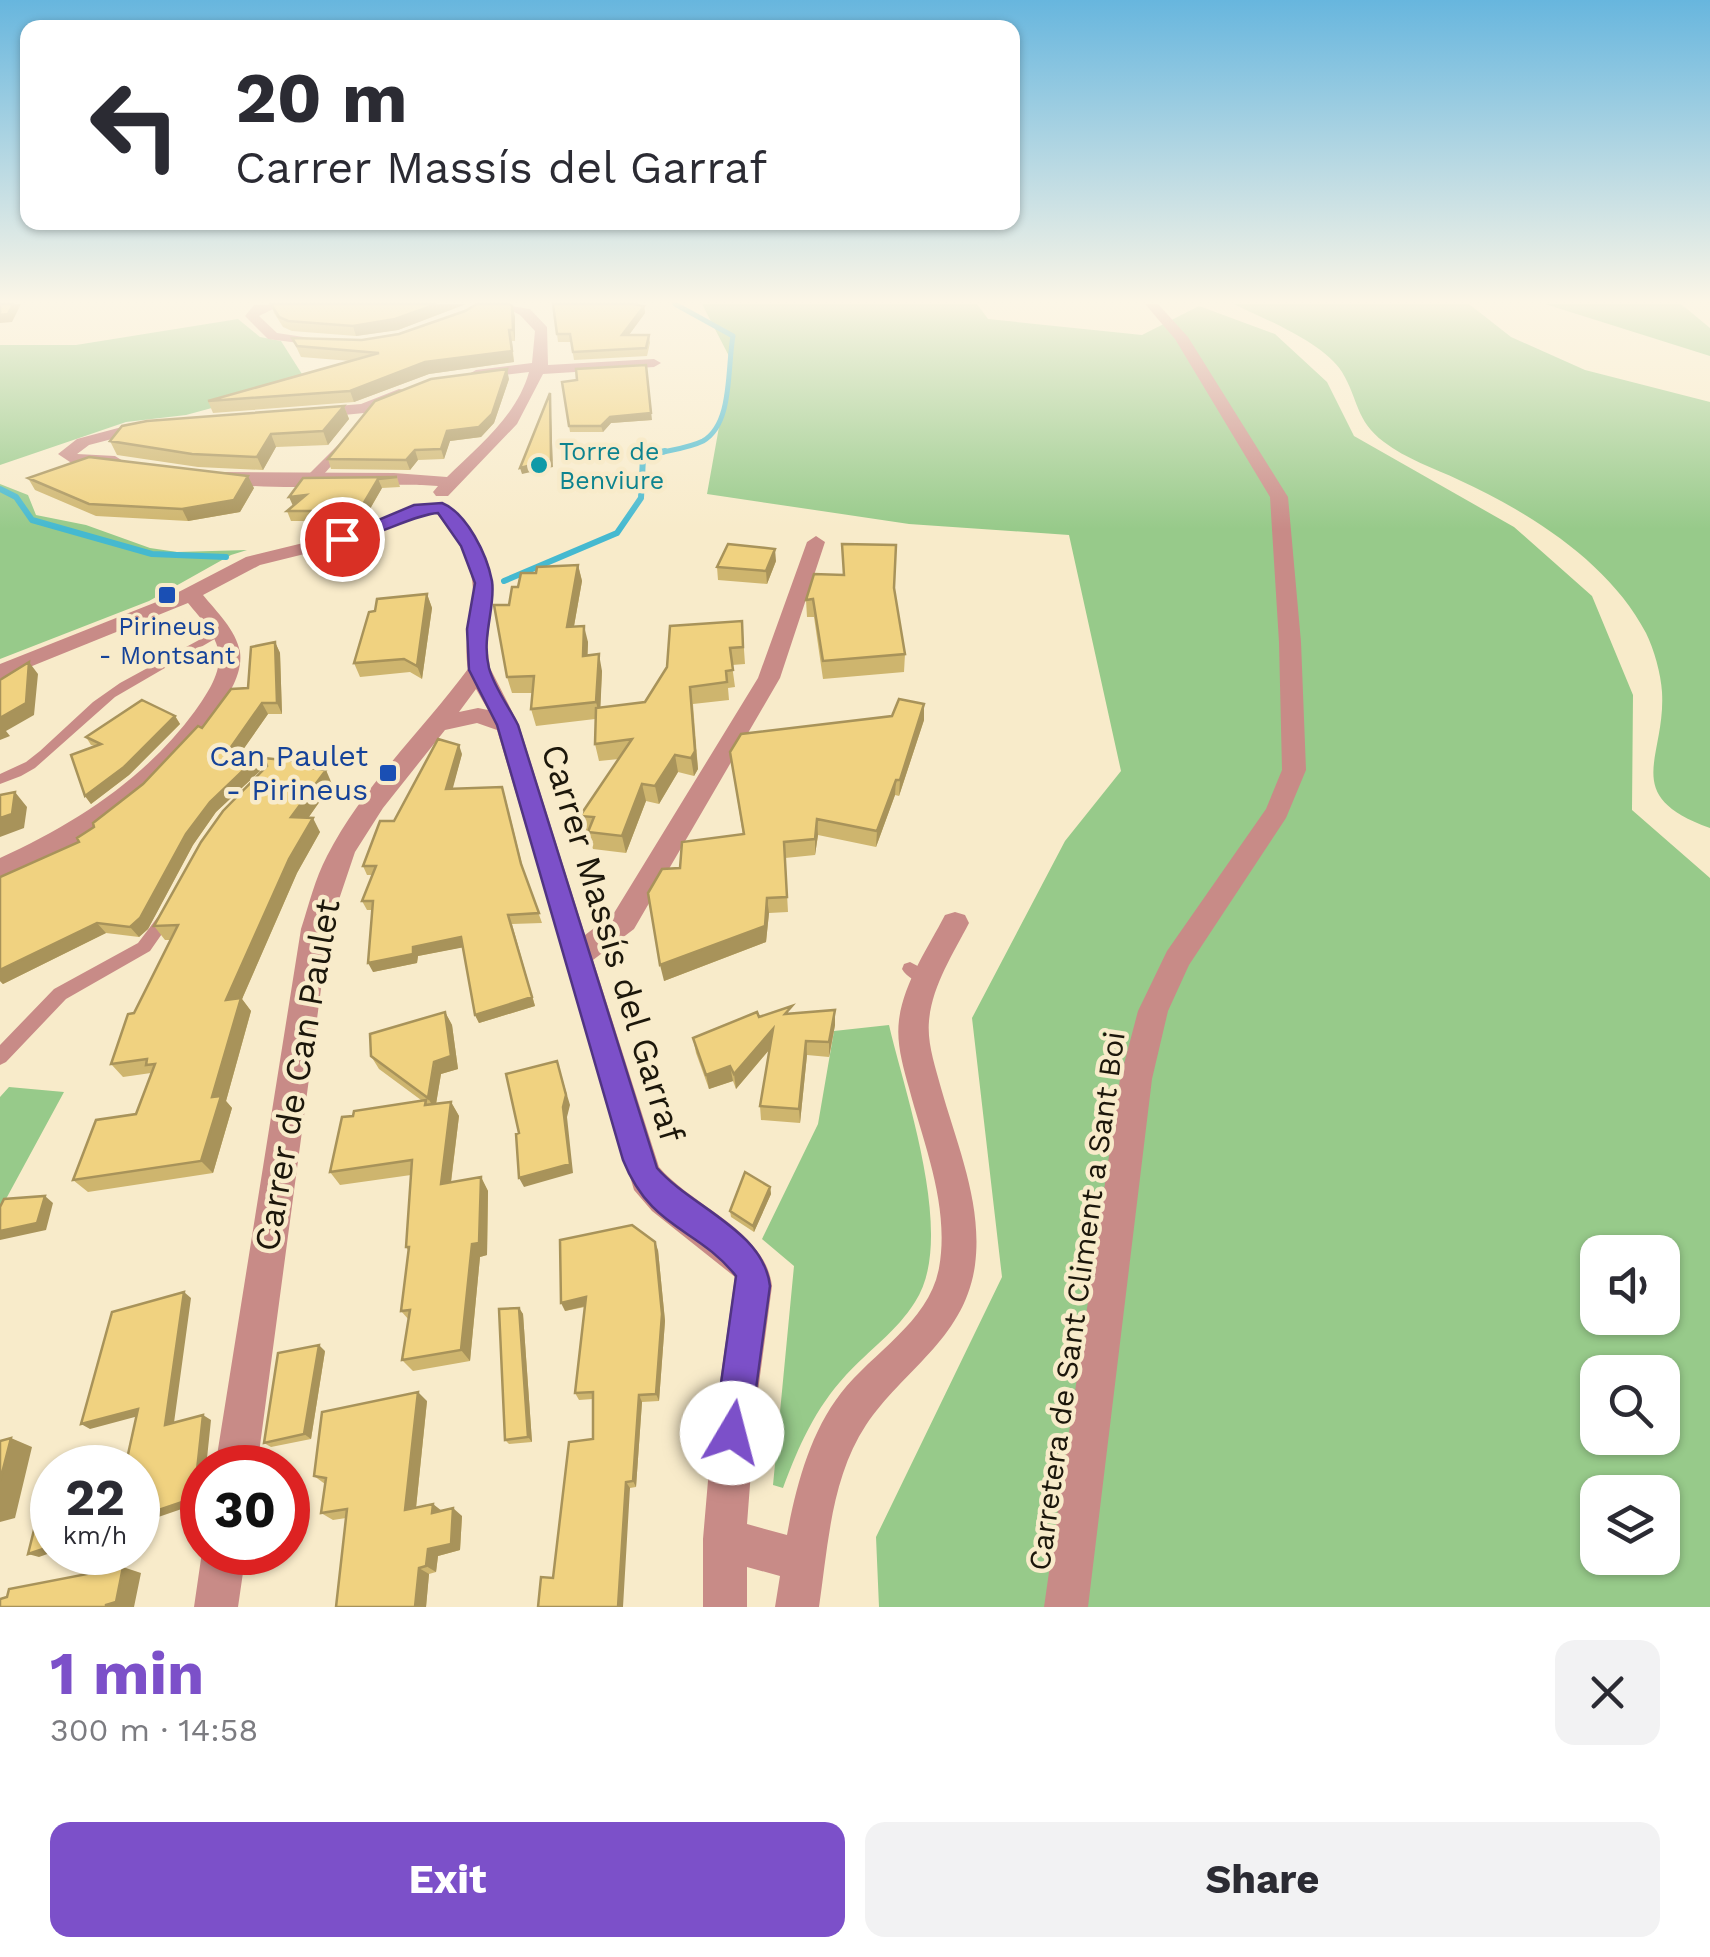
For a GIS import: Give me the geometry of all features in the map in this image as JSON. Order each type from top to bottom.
[{"type":"street","points":[[0,672],[192,594],[252,561],[342,539],[444,496],[526,406],[537,379]]},
{"type":"street","name":"Carretera de Sant Climent a Sant Boi","points":[[1066,1607],[1136,1079],[1153,1011],[1177,959],[1277,812],[1294,770],[1290,642],[1278,497],[1206,379]]},
{"type":"street","points":[[303,414],[371,406],[420,384]]},
{"type":"street","points":[[360,423],[371,406]]},
{"type":"street","points":[[135,463],[67,457],[68,451],[119,431],[170,423]]},
{"type":"street","points":[[310,482],[350,436]]},
{"type":"street","points":[[200,474],[310,482],[411,478],[444,496],[484,583],[476,629],[479,670],[502,714]]},
{"type":"street","points":[[579,956],[624,921],[723,759],[769,678],[816,542]]},
{"type":"street","points":[[0,870],[71,833],[142,783],[168,760],[208,708],[227,673],[229,652],[221,631],[192,594]]},
{"type":"street","name":"Carrer de Can Paulet","points":[[239,1445],[315,929],[341,852],[369,808],[441,723],[479,670]]},
{"type":"street","name":"Carrer Massís del Garraf","points":[[441,723],[502,714],[646,1178],[664,1199],[742,1257],[752,1270],[732,1433],[724,1539]]},
{"type":"street","points":[[796,1607],[812,1504],[826,1457],[854,1408],[933,1327],[949,1298],[957,1268],[956,1202],[914,1043],[918,974],[955,923]]},
{"type":"street","points":[[726,1607],[724,1539],[804,1560]]},
{"type":"street","points":[[216,1607],[221,1575]]},
{"type":"lane","points":[[0,779],[33,767],[64,732],[112,694],[221,631]]},
{"type":"lane","points":[[0,1057],[60,994],[144,947],[156,936],[174,902]]},
{"type":"green space","points":[[0,379],[307,382],[186,415],[126,422],[0,465]]},
{"type":"green space","points":[[728,379],[1324,379],[1354,436],[1514,527],[1592,596],[1633,695],[1632,810],[1710,878],[1710,1607],[879,1607],[876,1537],[1002,1277],[972,1018],[1065,841],[1121,771],[1069,535],[909,524],[707,494]]},
{"type":"green space","points":[[1345,379],[1620,379],[1710,402],[1710,828],[1682,815],[1665,802],[1656,788],[1653,773],[1662,692],[1659,670],[1652,646],[1630,607],[1589,562],[1539,524],[1384,442],[1362,418]]},
{"type":"green space","points":[[0,484],[28,495],[36,515],[86,525],[150,548],[177,552],[247,550],[149,601],[0,659]]},
{"type":"green space","points":[[889,1025],[924,1166],[931,1242],[927,1275],[908,1312],[825,1401],[783,1488],[773,1485],[794,1266],[762,1239],[818,1124],[834,1031]]},
{"type":"green space","points":[[9,1087],[64,1092],[0,1210],[0,1097]]},
{"type":"building","points":[[286,379],[381,379],[350,391],[208,401]]},
{"type":"building","points":[[431,379],[504,379],[492,414],[479,427],[447,431],[441,449],[415,450],[406,460],[328,459],[375,401]]},
{"type":"building","points":[[647,379],[651,413],[610,417],[601,426],[569,426],[562,382]]},
{"type":"building","points":[[550,393],[551,460],[520,468]]},
{"type":"building","points":[[344,406],[323,431],[271,434],[257,457],[192,454],[110,441],[122,426],[147,421]]},
{"type":"building","points":[[89,457],[248,476],[234,500],[182,509],[89,504],[28,478]]},
{"type":"building","points":[[397,477],[378,479],[359,511],[287,511],[306,495],[289,497],[303,478]]},
{"type":"building","points":[[728,544],[775,549],[766,571],[717,567]]},
{"type":"building","points":[[842,544],[896,545],[894,588],[905,654],[823,661],[813,599],[806,600],[814,574],[844,575]]},
{"type":"building","points":[[578,565],[567,627],[584,626],[583,656],[599,654],[596,702],[531,709],[534,676],[507,677],[494,605],[509,605],[512,587],[518,587],[521,573],[536,573],[537,567]]},
{"type":"building","points":[[427,594],[417,666],[404,659],[354,663],[369,612],[375,611],[377,599]]},
{"type":"building","points":[[742,621],[743,647],[730,648],[733,670],[726,671],[727,682],[690,687],[695,751],[691,758],[675,755],[655,786],[642,784],[622,836],[588,832],[594,817],[580,816],[632,739],[595,744],[596,708],[645,702],[667,667],[670,626]]},
{"type":"building","points":[[275,642],[277,703],[262,703],[231,747],[237,748],[227,757],[254,760],[210,802],[186,834],[140,918],[130,927],[97,923],[0,970],[0,877],[79,842],[77,838],[94,827],[93,823],[143,784],[198,726],[202,728],[231,689],[248,688],[251,647]]},
{"type":"building","points":[[29,662],[26,703],[0,718],[0,680]]},
{"type":"building","points":[[899,699],[924,704],[900,780],[896,780],[877,831],[817,819],[815,839],[784,842],[787,897],[767,898],[765,926],[660,965],[648,893],[662,869],[680,868],[682,842],[744,834],[730,752],[741,734],[892,716]]},
{"type":"building","points":[[142,700],[175,716],[124,767],[85,796],[71,755],[101,744],[86,737]]},
{"type":"building","points":[[438,739],[459,745],[446,789],[502,787],[521,864],[539,913],[508,915],[532,997],[475,1015],[461,937],[413,947],[413,954],[368,963],[373,901],[362,901],[376,866],[363,866],[380,821],[394,821]]},
{"type":"building","points":[[264,758],[312,763],[308,768],[326,770],[291,817],[313,818],[289,859],[226,1000],[241,998],[212,1097],[221,1096],[201,1161],[73,1180],[96,1120],[136,1114],[155,1064],[146,1065],[147,1059],[111,1064],[128,1014],[134,1013],[178,925],[154,926],[201,842],[223,811],[267,766]]},
{"type":"building","points":[[15,792],[12,814],[0,818],[0,795]]},
{"type":"building","points":[[792,1006],[785,1014],[835,1010],[829,1042],[806,1041],[799,1109],[760,1106],[773,1029],[734,1074],[730,1066],[706,1075],[693,1038],[757,1012],[759,1017]]},
{"type":"building","points":[[445,1012],[451,1056],[434,1062],[428,1098],[371,1056],[370,1034]]},
{"type":"building","points":[[557,1061],[566,1095],[563,1107],[570,1164],[519,1178],[519,1133],[506,1074]]},
{"type":"building","points":[[426,1100],[425,1105],[451,1102],[441,1184],[481,1177],[479,1243],[472,1244],[461,1350],[402,1360],[410,1310],[401,1311],[409,1247],[412,1160],[330,1172],[342,1117],[353,1116],[354,1111]]},
{"type":"building","points":[[745,1172],[770,1187],[753,1226],[730,1211]]},
{"type":"building","points":[[45,1196],[37,1223],[0,1231],[4,1199]]},
{"type":"building","points":[[632,1225],[655,1242],[662,1314],[656,1394],[639,1395],[633,1481],[626,1482],[618,1607],[538,1607],[541,1577],[553,1578],[569,1442],[593,1439],[593,1392],[575,1393],[586,1297],[561,1303],[560,1240]]},
{"type":"building","points":[[184,1292],[165,1425],[203,1415],[200,1445],[180,1445],[180,1503],[160,1510],[160,1445],[130,1445],[138,1409],[81,1424],[112,1312]]},
{"type":"building","points":[[519,1308],[528,1437],[505,1440],[499,1309]]},
{"type":"building","points":[[319,1345],[304,1434],[264,1443],[278,1353]]},
{"type":"building","points":[[418,1392],[405,1510],[433,1504],[432,1513],[453,1508],[451,1544],[428,1549],[426,1566],[419,1568],[415,1607],[336,1607],[347,1509],[321,1513],[326,1478],[314,1476],[322,1412]]},
{"type":"building","points":[[11,1438],[0,1481],[0,1441]]},
{"type":"building","points":[[82,1575],[121,1575],[116,1602],[106,1607],[0,1607],[0,1599],[7,1597],[9,1589]]},
{"type":"waterway","points":[[655,454],[703,441],[713,433],[724,409],[729,379]]},
{"type":"waterway","points":[[504,581],[617,533],[641,498],[643,457],[665,451]]},
{"type":"waterway","points":[[0,489],[16,497],[32,520],[152,554],[226,557]]},
{"type":"place","name":"Torre de Benviure","points":[[539,465]]},
{"type":"place","name":"Pirineus - Montsant","points":[[167,595]]},
{"type":"place","name":"Can Paulet - Pirineus","points":[[388,773]]},
{"type":"route","points":[[342,539],[420,509],[442,508],[470,546],[484,583],[476,629],[479,670],[508,725],[646,1178],[664,1199],[742,1257],[752,1270],[754,1286],[732,1433]]}]
